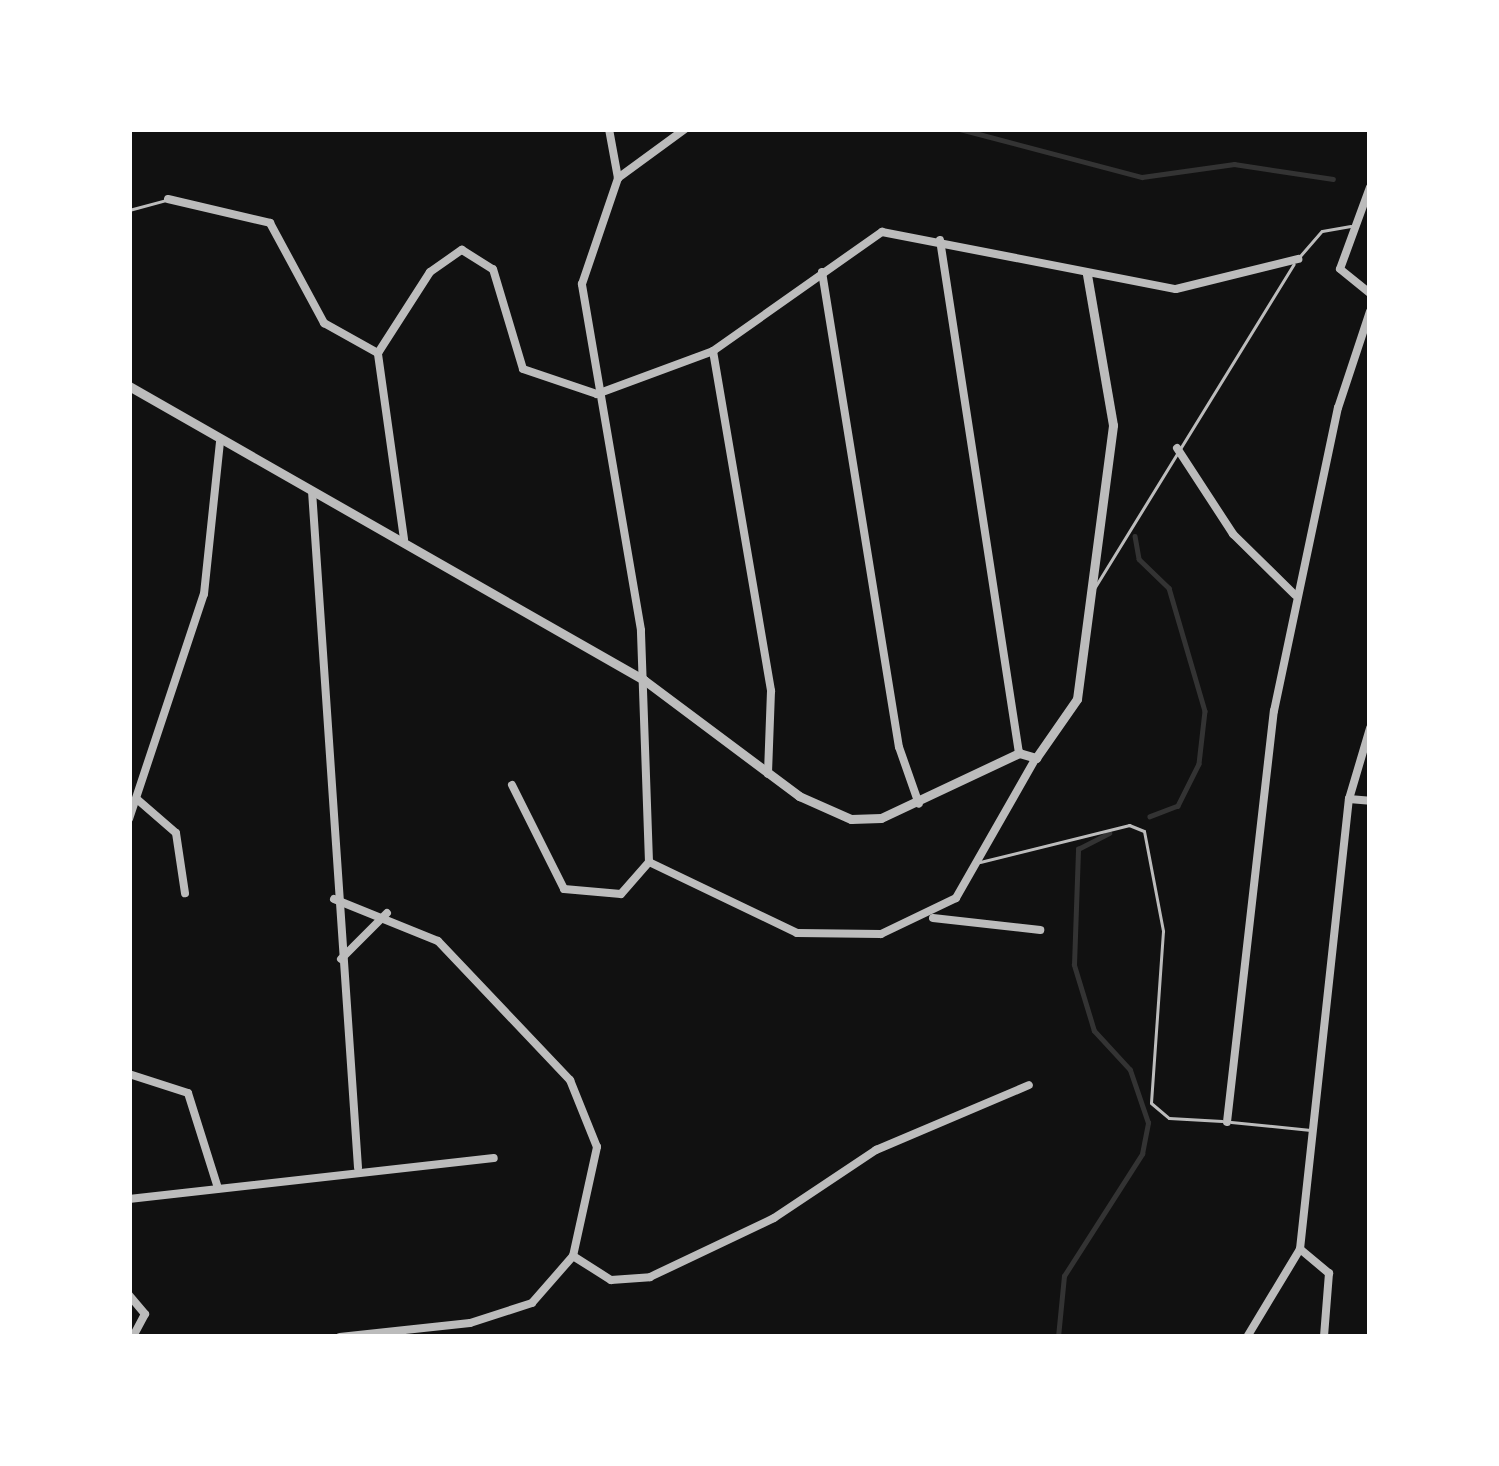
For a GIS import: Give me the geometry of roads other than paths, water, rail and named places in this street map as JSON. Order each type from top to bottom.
[{"type":"street","points":[[512,785],[564,889],[621,894],[649,862],[644,680],[582,284],[618,178],[609,129]]},
{"type":"street","points":[[618,178],[685,129]]},
{"type":"street","points":[[1370,188],[1351,226],[1343,278],[1370,293]]},
{"type":"street","points":[[168,200],[270,223],[324,323],[378,353]]},
{"type":"street","points":[[404,539],[378,353],[430,272],[475,252],[493,269],[513,358],[555,386],[597,394],[712,351],[882,232],[940,240],[1087,274],[1193,290],[1298,259]]},
{"type":"street","points":[[940,240],[1019,754]]},
{"type":"street","points":[[823,272],[899,747],[919,804]]},
{"type":"street","points":[[932,918],[980,862],[1036,758],[1077,699],[1113,425],[1087,274]]},
{"type":"street","points":[[1227,1122],[1295,595],[1370,311]]},
{"type":"street","points":[[712,351],[771,691],[768,774]]},
{"type":"street","points":[[129,386],[644,680],[768,774],[851,819],[919,804],[1019,754],[1036,758]]},
{"type":"street","points":[[129,819],[204,595],[220,442]]},
{"type":"street","points":[[1177,448],[1233,534],[1295,595]]},
{"type":"street","points":[[312,491],[334,899],[358,1166]]},
{"type":"street","points":[[1246,1337],[1300,1250],[1348,799],[1370,728]]},
{"type":"street","points":[[1348,799],[1370,802]]},
{"type":"street","points":[[138,800],[176,833],[185,893]]},
{"type":"street","points":[[649,862],[825,940],[932,918],[1040,930]]},
{"type":"street","points":[[334,899],[387,913],[437,941],[560,1070],[588,1109],[596,1147],[573,1256],[506,1316],[340,1337]]},
{"type":"street","points":[[341,959],[387,913]]},
{"type":"street","points":[[129,1074],[188,1093],[218,1188]]},
{"type":"street","points":[[573,1256],[629,1283],[737,1239],[889,1144],[1029,1085]]},
{"type":"street","points":[[129,1198],[358,1166],[494,1158]]},
{"type":"street","points":[[1300,1250],[1329,1274],[1324,1337]]},
{"type":"street","points":[[129,1295],[145,1314],[133,1337]]},
{"type":"lane","points":[[129,210],[168,200]]},
{"type":"lane","points":[[1095,587],[1298,259],[1322,231],[1351,226]]},
{"type":"lane","points":[[980,862],[1131,825],[1147,838],[1163,931],[1151,1103],[1169,1118],[1313,1130]]},
{"type":"waterway","points":[[960,129],[1142,177],[1234,164],[1333,179]]},
{"type":"waterway","points":[[1135,536],[1139,559],[1169,588],[1205,711],[1199,764],[1178,806],[1150,817]]},
{"type":"waterway","points":[[1058,1337],[1064,1276],[1142,1154],[1148,1123],[1130,1070],[1094,1031],[1074,965],[1078,849],[1109,833]]}]
